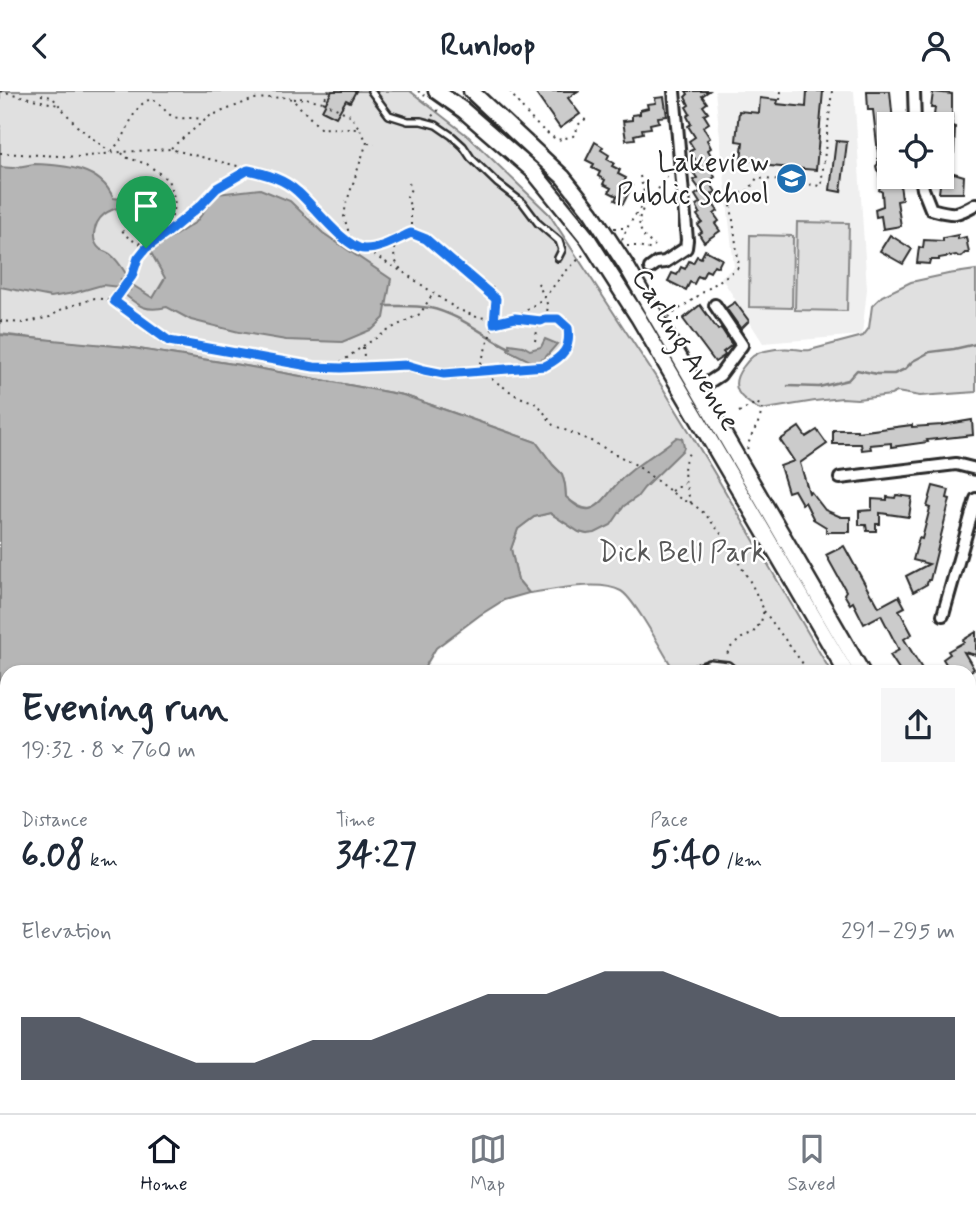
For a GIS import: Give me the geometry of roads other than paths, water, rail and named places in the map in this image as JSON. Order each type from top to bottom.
[{"type":"main road","name":"Carling Avenue","points":[[471,91],[563,177],[591,212],[633,279],[858,665]]},
{"type":"main road","name":"Carling Avenue","points":[[431,94],[463,110],[532,170],[588,239],[652,340],[842,665]]},
{"type":"street","points":[[650,268],[657,263],[665,263],[686,248],[674,91]]},
{"type":"street","points":[[914,91],[915,112]]},
{"type":"street","points":[[923,189],[931,209],[952,215],[976,204]]},
{"type":"street","points":[[697,390],[720,375],[743,345],[715,305]]},
{"type":"street","points":[[839,478],[956,464],[976,469]]},
{"type":"street","points":[[943,615],[976,499]]},
{"type":"lane","points":[[371,91],[390,115],[436,125],[452,136],[471,158],[523,203],[538,223],[559,241],[562,250],[558,258]]},
{"type":"lane","points":[[633,279],[650,268]]},
{"type":"lane","points":[[705,665],[728,665]]},
{"type":"waterway","points":[[149,240],[154,248]]},
{"type":"waterway","points":[[121,279],[130,290]]},
{"type":"waterway","points":[[385,306],[419,306],[441,311],[510,348]]},
{"type":"waterway","points":[[788,386],[819,387],[848,380],[857,370],[894,374],[930,352],[976,344]]},
{"type":"place","name":"Lakeview Public School","points":[[792,179]]},
{"type":"park label","name":"Dick Bell Park","points":[[682,553]]}]
